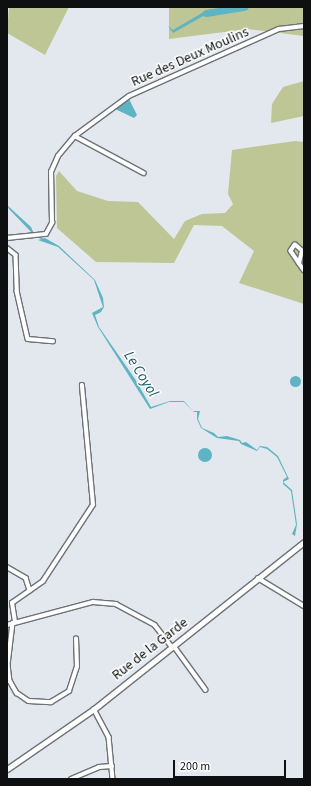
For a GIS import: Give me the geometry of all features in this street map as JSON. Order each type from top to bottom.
[{"type":"main road","name":"Rue de la Garde","points":[[7,769],[94,709],[304,542]]},
{"type":"street","name":"Rue des Deux Moulins","points":[[7,238],[34,238],[46,234],[52,223],[54,162],[75,136],[140,89],[220,59],[278,29],[304,26]]},
{"type":"street","points":[[75,136],[144,173]]},
{"type":"street","points":[[7,248],[16,255],[17,291],[28,339],[53,341]]},
{"type":"street","points":[[299,263],[304,270]]},
{"type":"street","points":[[76,639],[77,667],[69,691],[51,702],[29,701],[17,693],[10,681],[8,665],[14,623],[12,603],[43,581],[93,505],[82,386]]},
{"type":"street","points":[[7,567],[26,578],[30,590]]},
{"type":"street","points":[[258,578],[304,606]]},
{"type":"street","points":[[7,625],[93,602],[116,604],[155,625],[206,690]]},
{"type":"street","points":[[94,709],[109,737],[113,779]]},
{"type":"street","points":[[71,779],[99,767],[112,766]]},
{"type":"green space","points":[[9,7],[69,7],[45,55],[7,33]]},
{"type":"green space","points":[[169,7],[304,7],[304,36],[248,29],[169,39]]},
{"type":"green space","points":[[304,81],[304,116],[271,123],[272,104],[283,87]]},
{"type":"green space","points":[[295,141],[304,142],[304,304],[239,283],[254,251],[222,226],[194,225],[174,263],[96,262],[57,228],[56,176],[59,171],[77,191],[108,201],[138,202],[174,239],[185,221],[202,214],[225,213],[233,204],[228,194],[232,150]]},
{"type":"water","points":[[245,7],[240,10],[210,11],[173,33],[168,26],[173,30],[207,10]]},
{"type":"water","points":[[129,99],[137,115],[134,118],[115,109]]},
{"type":"water","points":[[7,205],[31,227],[35,236],[9,209]]},
{"type":"water","points":[[45,238],[59,246],[95,280],[103,298],[104,307],[101,312],[95,315],[99,327],[135,379],[151,407],[170,401],[184,401],[193,411],[184,402],[169,402],[150,409],[98,327],[92,313],[103,307],[94,280],[58,247],[38,240]]},
{"type":"water","points":[[293,376],[297,376],[299,377],[299,385],[293,386],[290,383],[290,379]]},
{"type":"water","points":[[193,411],[200,411],[198,419],[202,428],[214,433],[218,437],[227,436],[240,440],[242,443],[246,442],[257,450],[260,446],[267,447],[278,456],[289,479],[283,482],[283,480],[287,477],[277,457],[267,449],[260,447],[257,451],[241,444],[239,441],[217,438],[201,428],[197,419],[197,412]]},
{"type":"water","points":[[202,448],[208,448],[212,452],[212,458],[208,462],[202,462],[198,458],[198,452]]},
{"type":"water","points":[[283,482],[292,490],[297,524],[295,536],[292,534],[296,525],[291,491],[283,484]]},
{"type":"waterway","points":[[206,13],[245,7]]},
{"type":"waterway","name":"Le Coyol","points":[[37,236],[45,240]]}]
